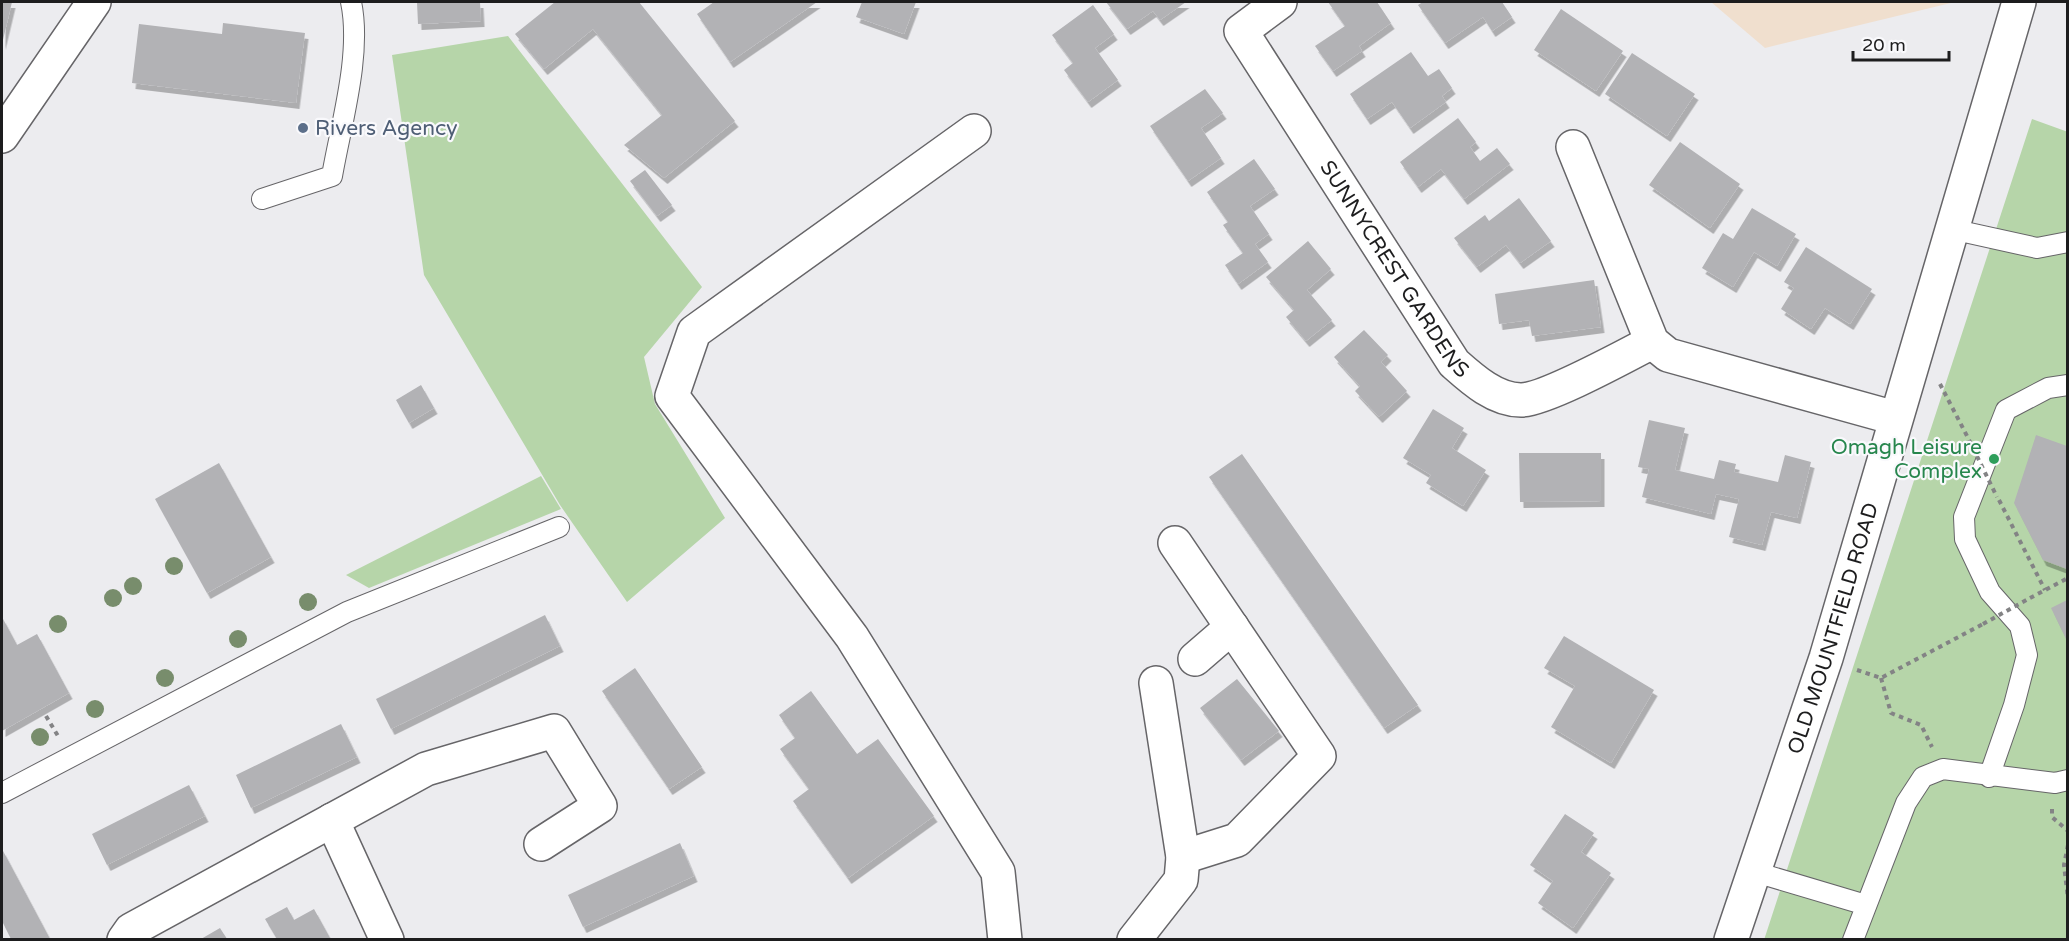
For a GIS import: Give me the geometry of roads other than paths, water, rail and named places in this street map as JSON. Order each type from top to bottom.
[{"type":"street","points":[[2,136],[94,2]]},
{"type":"street","name":"SUNNYCREST GARDENS","points":[[1280,2],[1241,31],[1454,363],[1477,384],[1496,393],[1521,400],[1547,393],[1652,342]]},
{"type":"street","name":"OLD MOUNTFIELD ROAD","points":[[1731,939],[1826,658],[2019,2]]},
{"type":"street","points":[[974,131],[694,332],[672,396],[852,637],[998,872],[1005,939]]},
{"type":"street","points":[[1573,147],[1652,342],[1668,355],[1895,418]]},
{"type":"street","points":[[1176,543],[1319,756],[1237,840],[1183,857]]},
{"type":"street","points":[[1195,659],[1232,627]]},
{"type":"street","points":[[1134,939],[1181,880],[1183,857],[1156,683]]},
{"type":"street","points":[[124,939],[130,930],[426,768],[554,731],[600,806],[541,844]]},
{"type":"street","points":[[332,820],[387,939]]},
{"type":"lane","points":[[262,200],[332,176],[350,69],[354,17],[351,2]]},
{"type":"lane","points":[[1951,229],[2037,248],[2067,242]]},
{"type":"lane","points":[[1989,777],[2014,705],[2027,655],[2020,626],[1990,592],[1965,539],[1964,517],[2006,410],[2048,388],[2067,385]]},
{"type":"lane","points":[[2,793],[347,612],[559,527]]},
{"type":"lane","points":[[1852,939],[1906,803],[1923,777],[1943,769],[1989,777],[2055,783],[2067,780]]},
{"type":"lane","points":[[1755,872],[1866,905]]},
{"type":"place","name":"Rivers Agency","points":[[303,128]]},
{"type":"place","name":"Omagh Leisure Complex","points":[[1994,459]]}]
